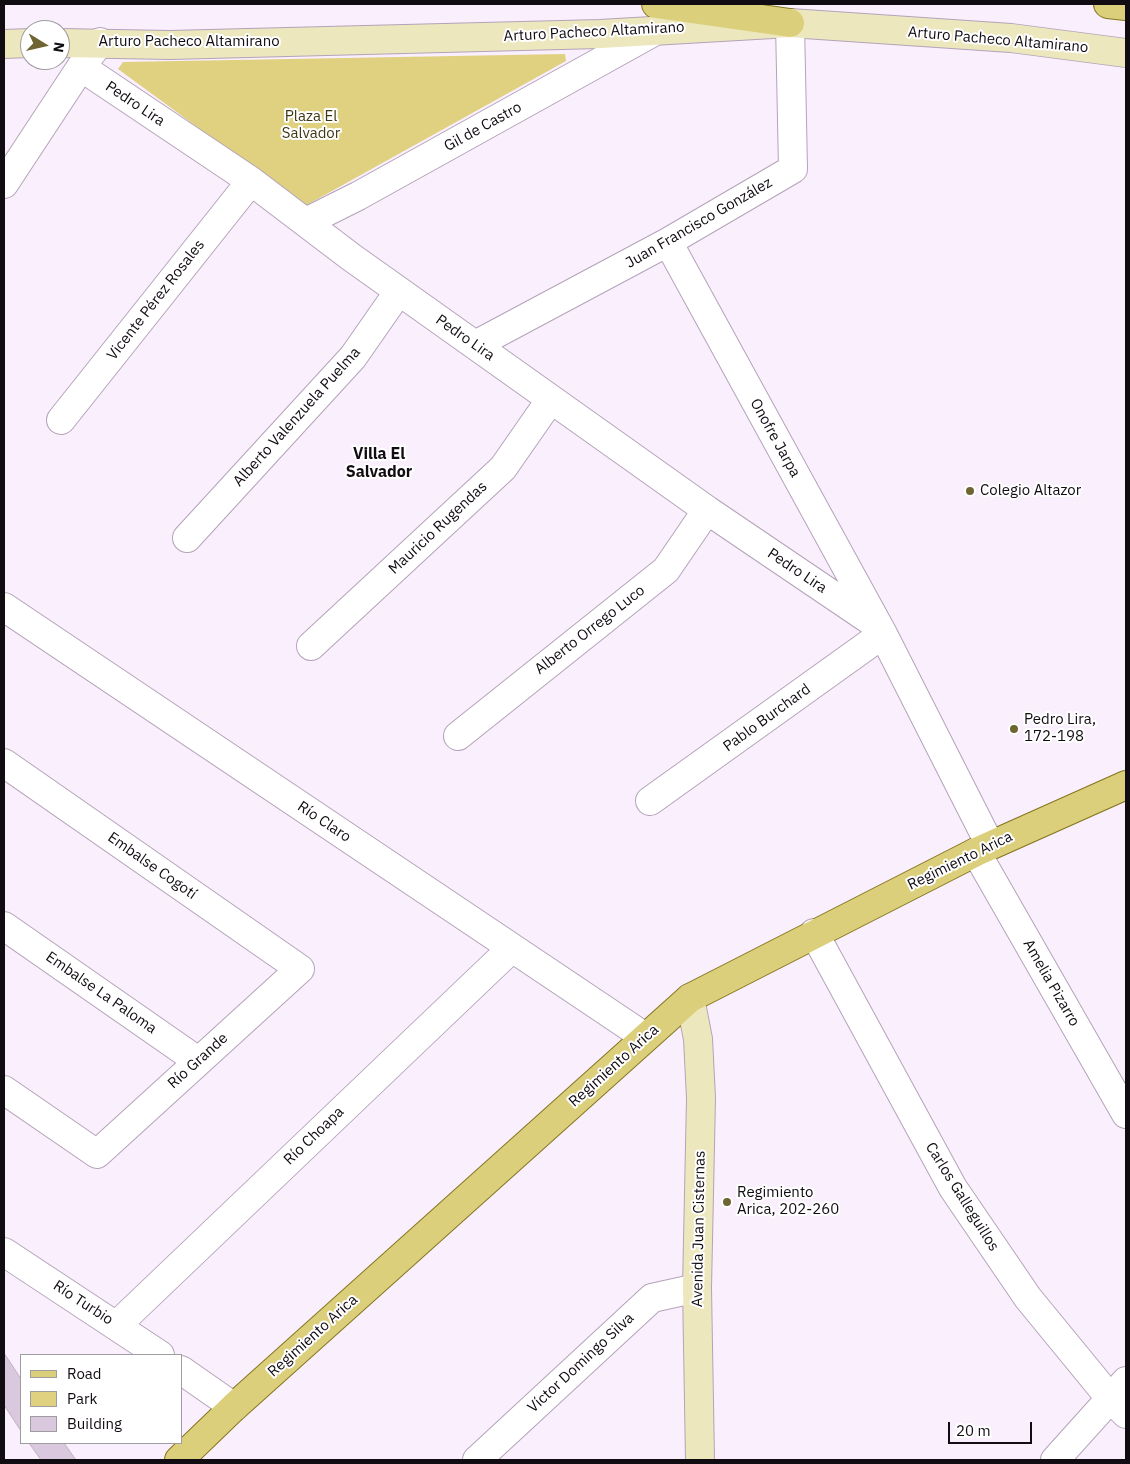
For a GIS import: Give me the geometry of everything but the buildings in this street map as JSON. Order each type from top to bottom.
[{"type":"main road","points":[[1108,4],[1126,6]]},
{"type":"main road","points":[[658,16],[790,23]]},
{"type":"main road","name":"Regimiento Arica","points":[[179,1460],[234,1407],[690,998],[983,849],[1126,785]]},
{"type":"street","name":"Arturo Pacheco Altamirano","points":[[70,43],[170,45],[600,34],[658,16]]},
{"type":"street","name":"Gil de Castro","points":[[306,222],[358,196],[658,16]]},
{"type":"street","name":"Arturo Pacheco Altamirano","points":[[790,23],[1011,38],[1126,53]]},
{"type":"street","name":"Juan Francisco González","points":[[475,345],[668,242],[793,170],[790,23]]},
{"type":"street","points":[[4,184],[81,67],[100,42]]},
{"type":"street","points":[[4,44],[20,43]]},
{"type":"street","name":"Pedro Lira","points":[[81,67],[251,181],[399,291],[707,510],[880,630],[983,849]]},
{"type":"street","name":"Vicente Pérez Rosales","points":[[61,420],[251,181]]},
{"type":"street","name":"Onofre Jarpa","points":[[668,242],[880,630]]},
{"type":"street","name":"Alberto Valenzuela Puelma","points":[[187,538],[353,356],[399,291]]},
{"type":"street","name":"Mauricio Rugendas","points":[[311,646],[503,468],[551,399]]},
{"type":"street","name":"Alberto Orrego Luco","points":[[458,736],[666,570],[707,510]]},
{"type":"street","name":"Río Claro","points":[[4,607],[645,1037]]},
{"type":"street","name":"Pablo Burchard","points":[[650,801],[880,630]]},
{"type":"street","name":"Embalse Cogotí","points":[[4,763],[300,969]]},
{"type":"street","name":"Amelia Pizarro","points":[[983,849],[1126,1114]]},
{"type":"street","name":"Embalse La Paloma","points":[[4,926],[198,1061]]},
{"type":"street","name":"Carlos Galleguillos","points":[[814,934],[953,1188],[1028,1298],[1121,1398]]},
{"type":"street","name":"Río Choapa","points":[[117,1325],[512,948]]},
{"type":"street","name":"Río Grande","points":[[4,1090],[96,1154],[300,969]]},
{"type":"street","name":"Avenida Juan Cisternas","points":[[690,998],[698,1039],[701,1098],[697,1288],[700,1460]]},
{"type":"street","name":"Río Turbio","points":[[4,1252],[159,1354]]},
{"type":"street","name":"Víctor Domingo Silva","points":[[477,1460],[652,1298],[697,1288]]},
{"type":"street","points":[[182,1371],[234,1407]]},
{"type":"street","points":[[1055,1460],[1121,1398]]},
{"type":"green space","name":"Plaza El Salvador","points":[[565,54],[566,61],[305,206],[118,69],[123,62]]},
{"type":"place","name":"Colegio Altazor","points":[[970,491]]},
{"type":"place","name":"Pedro Lira, 172-198","points":[[1014,729]]},
{"type":"place","name":"Regimiento Arica, 202-260","points":[[727,1202]]},
{"type":"district","name":"Villa El Salvador","points":[[379,463]]}]
